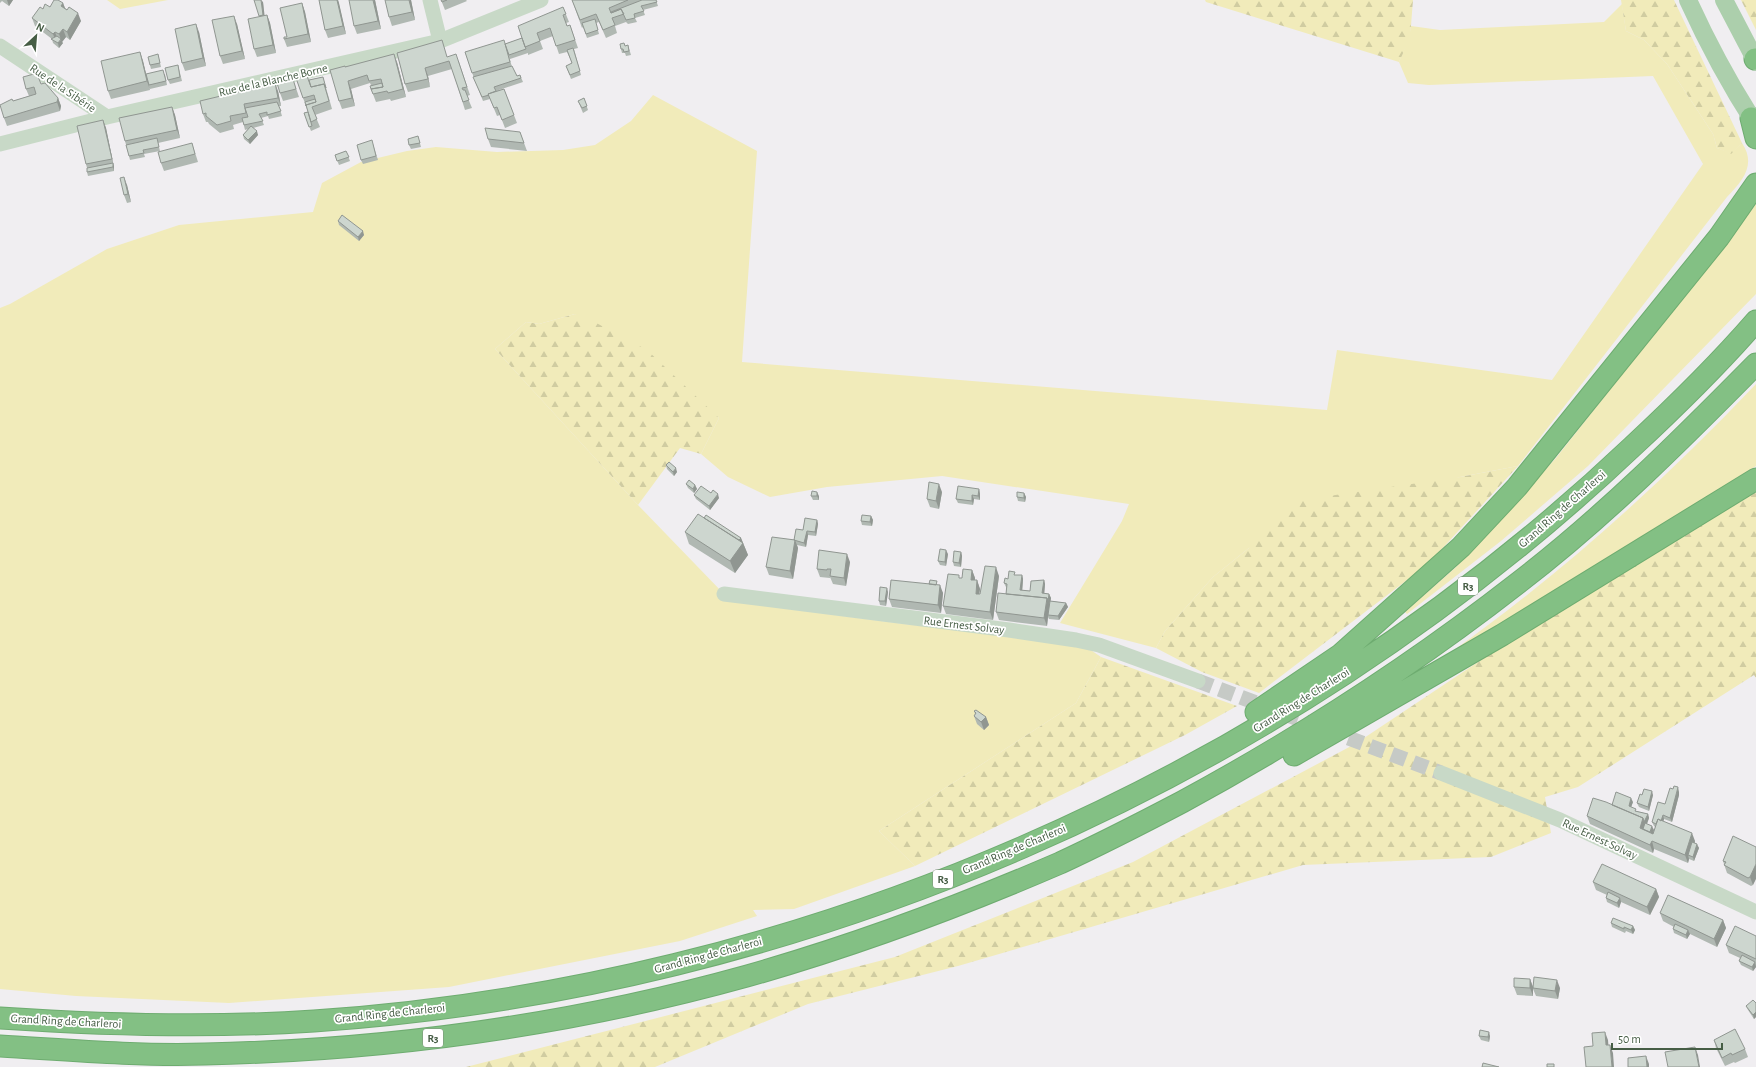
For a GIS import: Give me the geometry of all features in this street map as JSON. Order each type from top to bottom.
[{"type":"highway","points":[[1754,122],[1756,138]]},
{"type":"highway","points":[[1138,794],[1177,758],[1252,715],[1340,655],[1461,547],[1517,487],[1719,237],[1756,184]]},
{"type":"highway","name":"Grand Ring de Charleroi","points":[[0,1018],[111,1024],[205,1025],[314,1021],[436,1009],[526,995],[642,973],[742,947],[847,915],[950,876],[1051,835],[1138,794],[1217,751],[1331,682],[1435,611],[1503,559],[1587,489],[1667,414],[1735,345],[1756,321]]},
{"type":"highway","name":"R3","points":[[0,1046],[93,1052],[202,1054],[313,1049],[430,1038],[531,1023],[645,1001],[754,974],[855,943],[958,905],[1063,862],[1150,819],[1240,771],[1359,698],[1436,646],[1522,581],[1608,509],[1691,430],[1756,364]]},
{"type":"highway","points":[[1240,771],[1274,766],[1502,635],[1756,479]]},
{"type":"main road","points":[[1688,0],[1706,40],[1729,82],[1754,122]]},
{"type":"main road","points":[[1724,0],[1756,60]]},
{"type":"street","points":[[430,0],[440,41]]},
{"type":"street","name":"Rue de la Blanche Borne","points":[[0,144],[107,117],[440,41],[541,0]]},
{"type":"street","name":"Rue de la Sibérie","points":[[0,46],[107,117]]},
{"type":"street","name":"Rue Ernest Solvay","points":[[724,594],[1009,630],[1076,640],[1099,645],[1198,681]]},
{"type":"street","name":"Rue Ernest Solvay","points":[[1441,773],[1560,820],[1756,912]]},
{"type":"green space","points":[[107,0],[168,0],[120,9]]},
{"type":"green space","points":[[1205,0],[1413,0],[1410,38],[1399,62],[1206,2]]},
{"type":"green space","points":[[1621,0],[1674,0],[1742,143],[1731,154],[1717,148],[1713,134],[1667,64],[1644,40],[1626,31]]},
{"type":"green space","points":[[1741,0],[1756,0],[1756,30]]},
{"type":"green space","points":[[1622,4],[1626,31],[1644,40],[1667,64],[1713,134],[1717,148],[1731,153],[1742,143],[1748,158],[1748,165],[1743,178],[1518,466],[1460,477],[1249,548],[1213,577],[1165,631],[1156,648],[1060,623],[1122,521],[1129,504],[942,476],[827,487],[770,497],[728,477],[701,454],[719,418],[575,314],[539,324],[526,322],[495,349],[638,505],[724,594],[720,600],[904,624],[1076,640],[1101,657],[1076,703],[879,831],[915,866],[794,909],[753,910],[757,916],[680,941],[449,987],[229,1003],[76,996],[0,989],[0,308],[10,304],[107,249],[179,225],[313,212],[322,183],[361,162],[407,151],[436,147],[497,152],[563,150],[595,145],[631,121],[653,95],[757,151],[742,362],[1327,410],[1337,350],[1552,380],[1703,164],[1653,76],[1429,85],[1408,83],[1399,62],[1409,38],[1411,26],[1440,30],[1604,22]]},
{"type":"green space","points":[[1756,204],[1756,294],[1588,466],[1501,541],[1407,614],[1405,612],[1455,568],[1556,458]]},
{"type":"green space","points":[[575,314],[587,318],[647,350],[719,418],[701,454],[680,448],[638,505],[495,349],[526,322],[539,324]]},
{"type":"green space","points":[[1756,384],[1756,466],[1592,570],[1452,655],[1450,653],[1531,592],[1609,526],[1684,457]]},
{"type":"green space","points":[[1518,466],[1428,564],[1259,693],[1202,672],[1156,648],[1165,631],[1213,577],[1249,548],[1294,501],[1460,477]]},
{"type":"green space","points":[[1756,492],[1756,678],[1754,675],[1578,787],[1545,797],[1551,833],[1491,857],[1303,865],[958,966],[808,1004],[655,1067],[466,1067],[895,957],[1133,862],[1355,744],[1496,650]]},
{"type":"green space","points":[[1101,657],[1237,706],[1185,735],[915,866],[879,831],[1076,703]]},
{"type":"building","points":[[54,0],[58,0],[63,3],[61,6],[67,10],[69,7],[78,13],[67,32],[63,29],[59,34],[55,32],[53,34],[32,18],[40,7],[43,9],[45,4],[50,7]]},
{"type":"building","points":[[254,0],[261,0],[263,15],[259,16]]},
{"type":"building","points":[[319,0],[337,0],[343,26],[325,30]]},
{"type":"building","points":[[349,0],[373,0],[378,21],[354,26]]},
{"type":"building","points":[[385,0],[409,0],[412,12],[389,17]]},
{"type":"building","points":[[572,0],[628,0],[609,8],[611,13],[621,9],[624,14],[612,18],[615,25],[603,30],[596,14],[580,20]]},
{"type":"building","points":[[642,0],[656,0],[657,2],[641,6],[644,11],[634,14],[635,18],[626,20],[621,9],[611,13],[611,12]]},
{"type":"building","points":[[302,3],[308,34],[284,39],[284,37],[287,37],[280,8]]},
{"type":"building","points":[[563,7],[566,14],[563,15],[567,26],[570,25],[575,40],[556,46],[550,28],[537,33],[540,41],[525,47],[518,26]]},
{"type":"building","points":[[267,15],[273,45],[254,49],[248,19]]},
{"type":"building","points":[[234,16],[242,51],[220,56],[212,20]]},
{"type":"building","points":[[595,19],[598,30],[586,34],[582,23]]},
{"type":"building","points":[[196,24],[203,58],[182,63],[175,29]]},
{"type":"building","points":[[57,36],[61,39],[58,43],[51,39]]},
{"type":"building","points":[[522,38],[526,49],[509,55],[505,44]]},
{"type":"building","points":[[442,40],[447,57],[456,54],[467,87],[462,88],[465,90],[469,100],[463,102],[449,61],[425,68],[428,79],[405,84],[397,53]]},
{"type":"building","points":[[504,40],[510,62],[472,73],[465,52]]},
{"type":"building","points":[[624,43],[625,46],[628,45],[629,51],[624,52],[623,49],[621,49],[620,44]]},
{"type":"building","points":[[573,48],[580,71],[570,75],[566,66],[572,63],[567,50]]},
{"type":"building","points":[[140,52],[147,81],[108,91],[101,61]]},
{"type":"building","points":[[158,54],[160,63],[150,65],[148,57]]},
{"type":"building","points":[[394,54],[403,89],[388,93],[387,91],[373,94],[371,89],[383,87],[381,79],[369,81],[367,75],[348,81],[352,98],[339,101],[330,70]]},
{"type":"building","points":[[178,65],[180,77],[168,80],[165,68]]},
{"type":"building","points":[[512,66],[517,76],[520,75],[521,78],[494,87],[496,91],[482,97],[473,77]]},
{"type":"building","points":[[163,70],[166,81],[149,85],[146,74]]},
{"type":"building","points":[[34,74],[39,79],[41,84],[45,83],[58,98],[57,102],[4,118],[0,105],[12,99],[13,101],[36,94],[34,87],[26,89],[23,77]]},
{"type":"building","points":[[307,76],[311,87],[324,84],[329,101],[312,107],[317,119],[311,122],[306,105],[316,102],[314,95],[303,98],[296,78]]},
{"type":"building","points":[[323,77],[326,88],[324,84],[311,87],[309,80]]},
{"type":"building","points":[[293,79],[296,89],[280,93],[277,83]]},
{"type":"building","points":[[275,83],[278,98],[244,104],[246,113],[230,116],[231,121],[217,125],[206,116],[206,113],[203,114],[200,101]]},
{"type":"building","points":[[382,83],[383,87],[371,89],[370,86]]},
{"type":"building","points":[[504,89],[514,115],[502,120],[497,107],[494,108],[488,94]]},
{"type":"building","points":[[584,98],[587,106],[582,108],[578,101]]},
{"type":"building","points":[[315,99],[316,102],[306,106],[305,102]]},
{"type":"building","points":[[277,102],[281,111],[267,115],[267,112],[259,114],[263,121],[244,125],[242,118],[248,117],[245,108]]},
{"type":"building","points":[[172,107],[177,130],[125,141],[119,118]]},
{"type":"building","points":[[308,112],[312,126],[309,127],[304,113]]},
{"type":"building","points":[[103,120],[112,159],[86,164],[77,126]]},
{"type":"building","points":[[251,126],[257,131],[248,140],[243,135]]},
{"type":"building","points":[[485,128],[520,132],[524,143],[488,139]]},
{"type":"building","points":[[418,136],[420,143],[409,145],[408,139]]},
{"type":"building","points":[[157,138],[159,147],[143,150],[144,153],[129,156],[126,145]]},
{"type":"building","points":[[372,140],[376,156],[361,160],[357,145]]},
{"type":"building","points":[[192,143],[195,154],[161,163],[158,152]]},
{"type":"building","points":[[346,151],[349,157],[337,161],[335,155]]},
{"type":"building","points":[[113,163],[113,167],[87,172],[87,168]]},
{"type":"building","points":[[124,177],[128,194],[124,195],[120,178]]},
{"type":"building","points":[[342,215],[363,231],[358,237],[338,221]]},
{"type":"building","points":[[669,462],[676,468],[673,472],[666,465]]},
{"type":"building","points":[[689,480],[695,485],[693,489],[686,484]]},
{"type":"building","points":[[929,482],[939,484],[936,501],[927,499]]},
{"type":"building","points":[[701,486],[711,493],[713,490],[718,494],[709,506],[694,495]]},
{"type":"building","points":[[958,486],[979,489],[978,496],[972,495],[972,501],[956,499]]},
{"type":"building","points":[[812,491],[817,492],[817,496],[811,496]]},
{"type":"building","points":[[1017,492],[1024,493],[1024,498],[1017,497]]},
{"type":"building","points":[[698,514],[743,543],[730,561],[685,532]]},
{"type":"building","points":[[706,515],[741,538],[739,540],[704,518]]},
{"type":"building","points":[[862,515],[871,516],[870,522],[861,521]]},
{"type":"building","points":[[805,518],[817,520],[815,532],[807,531],[804,543],[794,540],[796,529],[803,530]]},
{"type":"building","points":[[772,537],[795,540],[790,571],[766,567]]},
{"type":"building","points":[[940,549],[946,550],[945,562],[938,561]]},
{"type":"building","points":[[819,550],[847,554],[844,578],[830,576],[831,569],[817,569]]},
{"type":"building","points":[[954,551],[961,552],[959,563],[953,562]]},
{"type":"building","points":[[985,566],[996,567],[990,612],[943,606],[948,574],[959,575],[959,578],[962,578],[963,569],[972,570],[971,580],[977,580],[976,594],[980,594]]},
{"type":"building","points":[[1009,571],[1015,572],[1014,575],[1022,575],[1020,590],[1030,591],[1031,581],[1044,580],[1042,593],[1049,594],[1048,602],[1047,598],[1006,594],[1007,584],[1004,583],[1005,578],[1008,579]]},
{"type":"building","points":[[891,580],[940,585],[938,605],[889,599]]},
{"type":"building","points":[[930,580],[937,581],[936,585],[929,584]]},
{"type":"building","points":[[880,587],[887,588],[885,601],[879,601]]},
{"type":"building","points":[[998,593],[1047,598],[1044,618],[996,612]]},
{"type":"building","points":[[1050,601],[1066,603],[1058,616],[1048,615]]},
{"type":"building","points":[[976,710],[986,717],[981,722],[974,716],[976,713],[974,711]]},
{"type":"building","points":[[1674,786],[1678,787],[1670,818],[1663,815],[1661,821],[1658,819],[1656,824],[1652,822],[1658,802],[1665,804],[1670,788],[1673,789]]},
{"type":"building","points":[[1644,789],[1652,791],[1648,807],[1637,803],[1640,794],[1642,795]]},
{"type":"building","points":[[1616,792],[1631,798],[1629,806],[1636,809],[1635,811],[1648,814],[1644,822],[1643,818],[1612,805]]},
{"type":"building","points":[[1593,798],[1643,818],[1640,828],[1653,834],[1658,819],[1692,833],[1685,855],[1652,841],[1650,845],[1587,816]]},
{"type":"building","points":[[1645,823],[1652,826],[1650,832],[1643,829]]},
{"type":"building","points":[[1733,836],[1756,847],[1756,864],[1750,877],[1748,878],[1724,865],[1726,862],[1723,861]]},
{"type":"building","points":[[1692,842],[1697,844],[1693,857],[1688,855]]},
{"type":"building","points":[[1602,864],[1656,889],[1647,907],[1593,882]]},
{"type":"building","points":[[1608,892],[1620,898],[1617,903],[1606,898]]},
{"type":"building","points":[[1668,895],[1723,920],[1714,939],[1660,913]]},
{"type":"building","points":[[1613,918],[1633,926],[1631,930],[1624,927],[1624,929],[1611,923]]},
{"type":"building","points":[[1675,924],[1688,930],[1686,935],[1673,929]]},
{"type":"building","points":[[1735,926],[1756,936],[1756,959],[1726,945]]},
{"type":"building","points":[[1742,955],[1755,962],[1752,967],[1739,961]]},
{"type":"building","points":[[1534,977],[1557,980],[1555,991],[1533,988]]},
{"type":"building","points":[[1514,978],[1530,979],[1530,988],[1514,987]]},
{"type":"building","points":[[1753,1000],[1756,1003],[1756,1012],[1753,1015],[1746,1006]]},
{"type":"building","points":[[1735,1029],[1745,1049],[1732,1055],[1731,1053],[1722,1058],[1714,1040]]},
{"type":"building","points":[[1480,1030],[1489,1032],[1488,1037],[1479,1036]]},
{"type":"building","points":[[1605,1032],[1606,1045],[1610,1045],[1612,1067],[1586,1067],[1584,1047],[1593,1046],[1592,1033]]},
{"type":"building","points":[[1695,1047],[1699,1067],[1668,1067],[1665,1052]]},
{"type":"building","points":[[1646,1056],[1647,1067],[1628,1067],[1628,1058]]},
{"type":"building","points":[[1483,1063],[1499,1067],[1482,1067]]},
{"type":"building","points":[[1547,1064],[1554,1064],[1554,1067],[1547,1067]]},
{"type":"tunnel","points":[[1198,681],[1441,773]]}]
